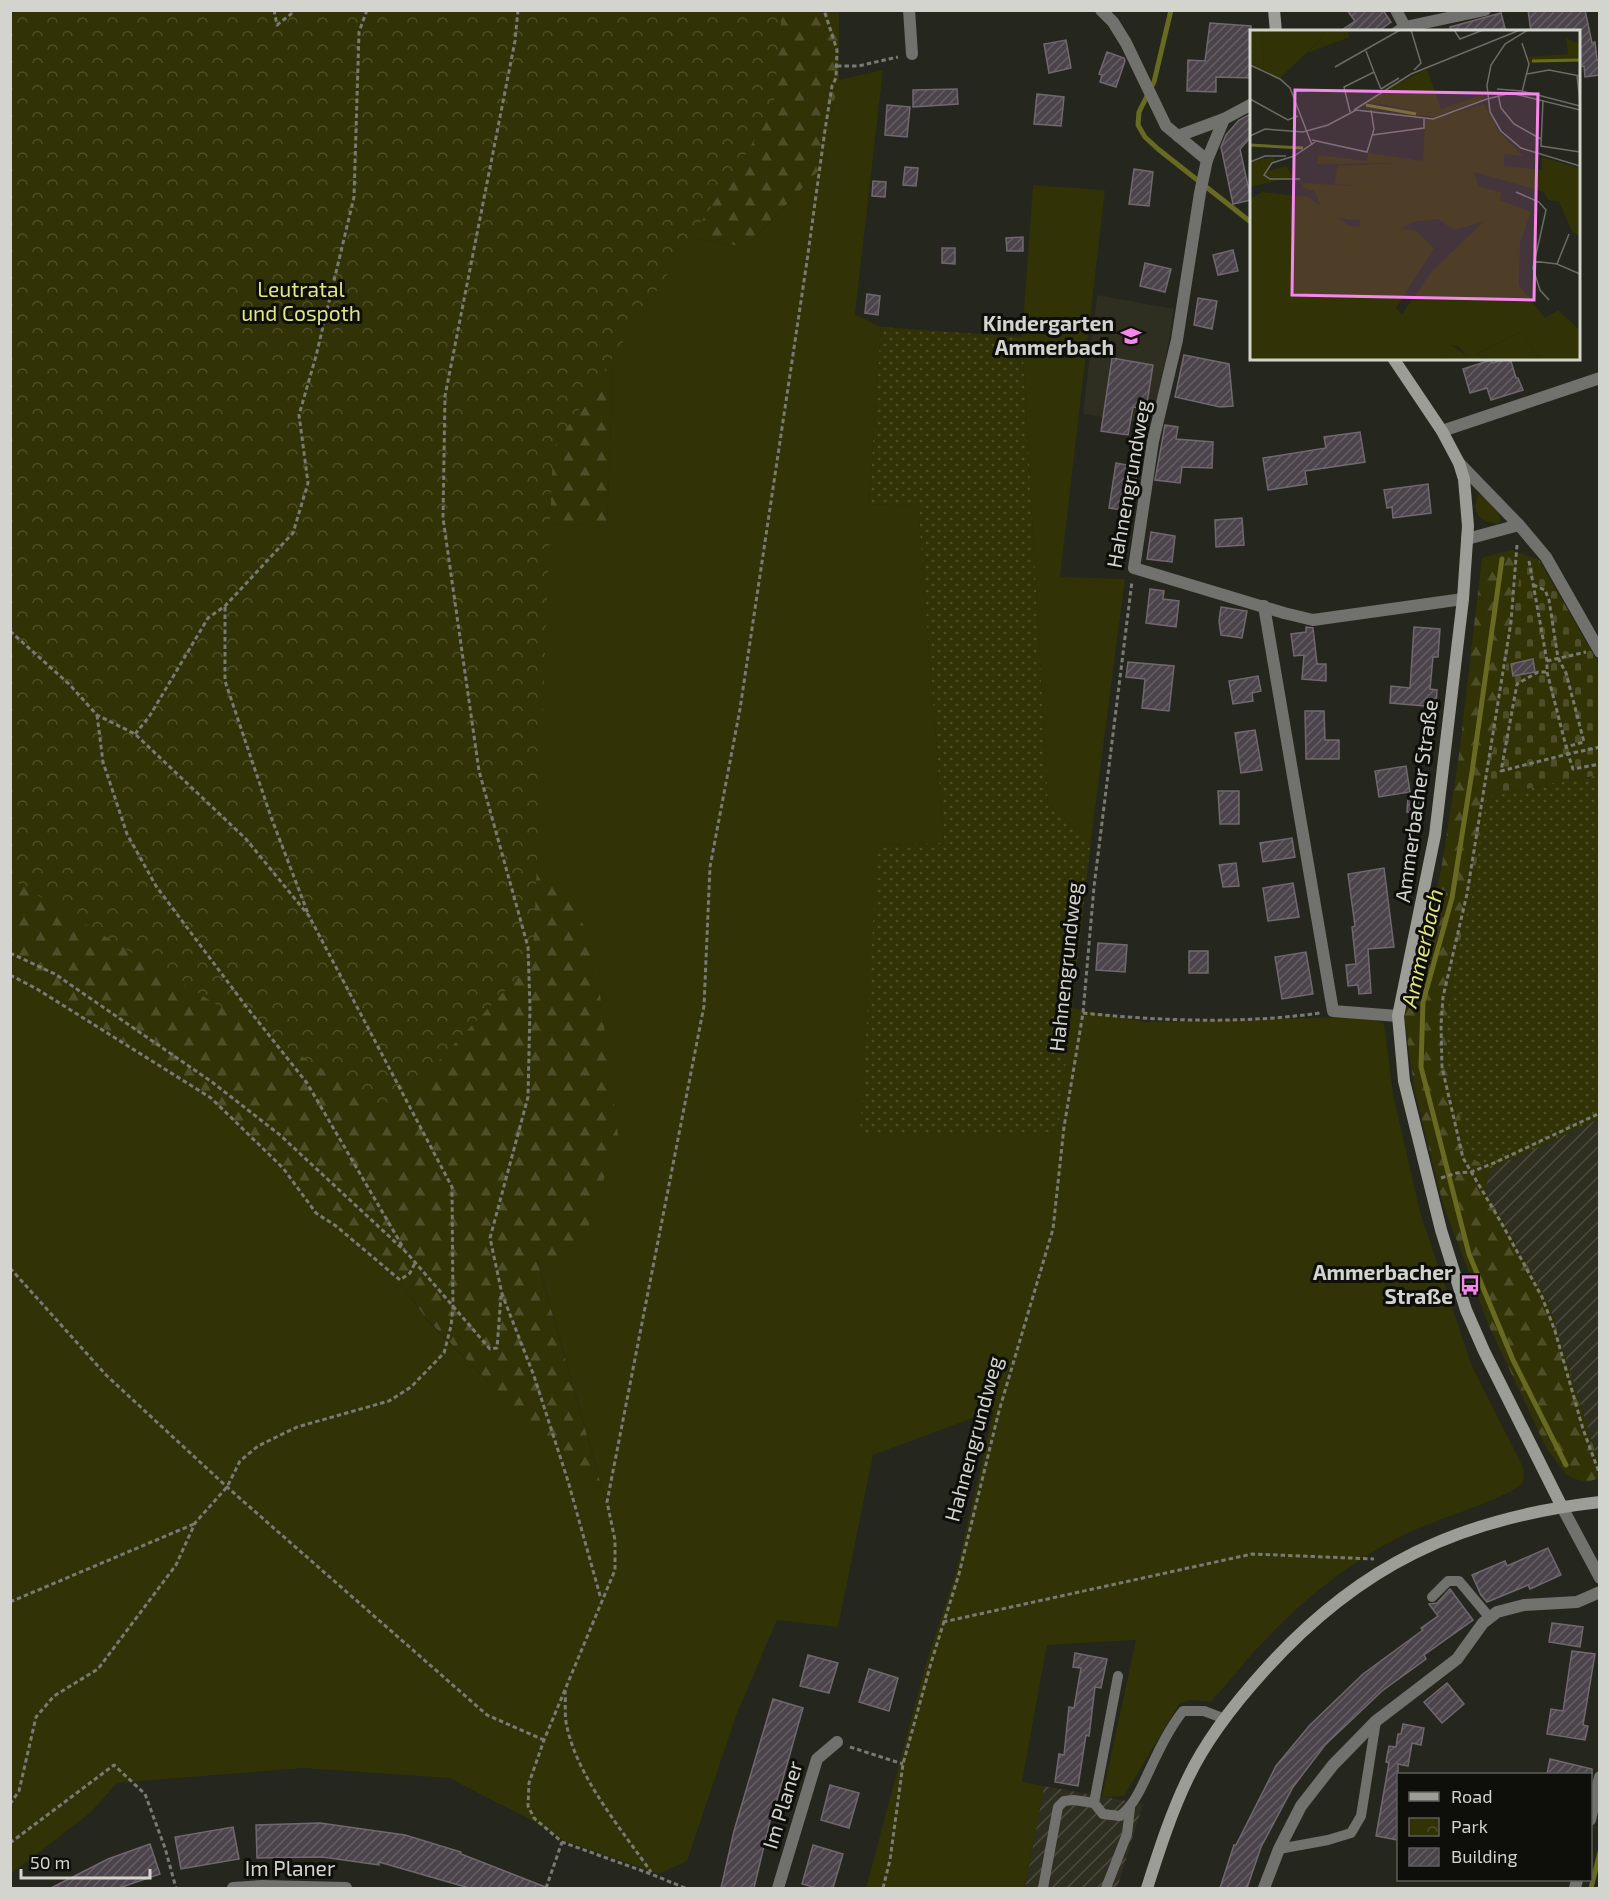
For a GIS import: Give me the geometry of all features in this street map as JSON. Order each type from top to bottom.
[{"type":"main road","points":[[1274,10],[1276,30]]},
{"type":"main road","name":"Ammerbacher Straße","points":[[1394,360],[1442,431],[1459,463],[1464,479],[1467,539],[1463,599],[1435,836],[1398,1016],[1401,1059],[1409,1106],[1441,1230],[1466,1310],[1562,1507]]},
{"type":"main road","points":[[1147,1888],[1164,1835],[1188,1777],[1235,1703],[1281,1652],[1317,1617],[1342,1597],[1395,1563],[1428,1545],[1464,1530],[1511,1517],[1599,1502]]},
{"type":"street","points":[[909,10],[912,54]]},
{"type":"street","points":[[1101,10],[1111,16],[1166,126],[1206,166]]},
{"type":"street","points":[[1396,10],[1401,29],[1485,10]]},
{"type":"street","points":[[1178,136],[1224,119],[1250,105]]},
{"type":"street","name":"Hahnengrundweg","points":[[1134,568],[1153,441],[1177,340],[1200,193],[1206,166],[1224,119]]},
{"type":"street","points":[[1442,431],[1599,378]]},
{"type":"street","points":[[1459,463],[1519,525],[1546,557],[1594,652]]},
{"type":"street","points":[[1467,539],[1519,525]]},
{"type":"street","points":[[1134,568],[1313,620],[1463,599]]},
{"type":"street","points":[[1264,606],[1333,1011],[1398,1016]]},
{"type":"street","name":"Ammerbacher Straße","points":[[1562,1507],[1599,1578]]},
{"type":"street","points":[[1264,1888],[1280,1848],[1301,1806],[1333,1765],[1376,1721],[1457,1659],[1483,1623],[1497,1612],[1524,1605],[1577,1602],[1599,1592]]},
{"type":"street","name":"Im Planer","points":[[778,1888],[817,1759],[837,1742]]},
{"type":"street","points":[[1592,1810],[1599,1777]]},
{"type":"street","name":"Im Planer","points":[[233,1888],[262,1886],[346,1888]]},
{"type":"lane","points":[[1432,1597],[1448,1581],[1459,1581],[1490,1618]]},
{"type":"lane","points":[[1094,1803],[1118,1676]]},
{"type":"lane","points":[[1106,1888],[1127,1834],[1130,1808],[1173,1723],[1183,1712],[1204,1711],[1225,1719]]},
{"type":"lane","points":[[1280,1848],[1328,1840],[1351,1833],[1361,1816],[1376,1721]]},
{"type":"lane","points":[[1043,1888],[1058,1807],[1064,1801],[1094,1803],[1103,1814],[1120,1816],[1130,1808]]},
{"type":"path","points":[[274,10],[277,25],[291,14],[291,10]]},
{"type":"path","points":[[135,734],[149,717],[208,618],[225,606],[293,533],[308,483],[299,415],[316,356],[354,197],[359,32],[367,10]]},
{"type":"path","points":[[518,10],[512,52],[446,396],[443,518],[479,771],[528,947],[530,1008],[528,1097],[490,1238],[502,1294],[534,1376],[568,1481],[601,1601]]},
{"type":"path","points":[[686,1888],[562,1842],[534,1818],[528,1806],[529,1783],[544,1740],[615,1570],[615,1540],[607,1502],[704,1006],[710,867],[742,698],[825,130],[832,86],[836,78],[837,50],[824,10]]},
{"type":"path","points":[[836,66],[858,66],[912,54]]},
{"type":"path","points":[[1519,525],[1511,622],[1467,894],[1442,1010],[1442,1067],[1463,1158],[1508,1234],[1542,1298],[1555,1331],[1599,1475]]},
{"type":"path","points":[[1528,556],[1547,672],[1573,769],[1599,764]]},
{"type":"path","name":"Hahnengrundweg","points":[[883,1888],[890,1860],[903,1764],[959,1574],[999,1411],[1053,1229],[1064,1127],[1083,1013],[1100,840],[1134,568]]},
{"type":"path","points":[[1533,585],[1545,590],[1550,600],[1558,658],[1566,673],[1584,742],[1566,747]]},
{"type":"path","points":[[10,1804],[19,1791],[36,1717],[54,1696],[98,1669],[176,1564],[195,1523],[227,1487],[240,1461],[258,1446],[297,1427],[389,1401],[411,1387],[444,1353],[451,1326],[453,1307],[452,1187],[309,916],[271,817],[225,681],[225,606]]},
{"type":"path","points":[[10,631],[69,684],[97,715],[135,734],[246,839],[309,916]]},
{"type":"path","points":[[1546,661],[1594,652]]},
{"type":"path","points":[[1547,672],[1538,672],[1517,684],[1501,771],[1599,747]]},
{"type":"path","points":[[97,715],[103,762],[127,834],[156,886],[307,1083],[407,1253],[490,1349],[497,1348],[502,1294]]},
{"type":"path","points":[[10,953],[54,974],[212,1082],[280,1135],[407,1253]]},
{"type":"path","points":[[10,975],[37,989],[211,1098],[283,1168],[316,1214],[336,1226],[400,1280],[410,1273],[415,1263]]},
{"type":"path","points":[[1083,1013],[1145,1019],[1222,1019],[1290,1017],[1333,1011]]},
{"type":"path","points":[[1438,1179],[1456,1173],[1471,1172],[1599,1113]]},
{"type":"path","points":[[10,1268],[106,1375],[227,1487],[487,1715],[544,1740]]},
{"type":"path","points":[[10,1602],[195,1523]]},
{"type":"path","points":[[944,1622],[1252,1554],[1374,1559]]},
{"type":"path","points":[[566,1688],[566,1725],[573,1751],[587,1778],[651,1874]]},
{"type":"path","points":[[860,1750],[903,1764]]},
{"type":"path","points":[[10,1843],[114,1765],[145,1794],[165,1848],[176,1888]]},
{"type":"path","points":[[546,1888],[562,1842]]},
{"type":"shaded area","name":"Kindergarten Ammerbach","points":[[1097,295],[1174,309],[1165,363],[1150,424],[1083,414]]},
{"type":"shaded area","points":[[1599,1119],[1599,1464],[1548,1301],[1485,1190],[1491,1169]]},
{"type":"shaded area","points":[[1044,1786],[1143,1804],[1117,1888],[1025,1888]]},
{"type":"green space","name":"Leutratal und Cospoth","points":[[10,11],[617,257],[607,526],[450,518],[485,771],[593,940],[618,1135],[579,1256],[537,1260],[606,1502],[425,1317],[399,1280],[315,1214],[282,1169],[210,1099],[36,983],[11,972]]},
{"type":"green space","name":"Leutratal und Cospoth","points":[[10,11],[782,11],[773,112],[553,449],[533,961],[391,1111],[11,879]]},
{"type":"green space","points":[[655,11],[839,11],[839,80],[828,129],[825,164],[746,247],[640,229]]},
{"type":"green space","points":[[883,70],[855,314],[881,327],[869,504],[918,506],[944,843],[878,845],[1058,1132],[1072,1008],[1145,1022],[1362,1017],[1384,1023],[1393,1094],[1420,1212],[1472,1366],[1522,1465],[1524,1478],[1522,1483],[1504,1495],[1390,1542],[1334,1578],[1283,1621],[1211,1702],[1190,1700],[1179,1704],[1124,1796],[1102,1797],[1136,1640],[1047,1645],[1022,1782],[1044,1786],[1025,1888],[866,1888],[927,1660],[956,1573],[994,1410],[873,1455],[838,1627],[777,1620],[736,1716],[687,1861],[659,1874],[565,1841],[527,1818],[449,1778],[303,1768],[117,1783],[90,1813],[11,1874],[11,972],[36,983],[210,1099],[282,1169],[315,1214],[399,1280],[425,1318],[606,1501],[537,1259],[485,771],[449,518],[607,526],[617,258],[640,229],[746,247],[825,164],[828,129],[839,80]]},
{"type":"green space","points":[[1033,185],[1105,190],[1060,577],[1125,579],[1091,840],[1048,806],[1022,337]]},
{"type":"green space","points":[[881,327],[1022,337],[1048,806],[1091,840],[1058,1132],[860,1134],[878,845],[944,843],[918,506],[869,504]]},
{"type":"green space","points":[[1478,495],[1484,495],[1497,505],[1501,521],[1497,524],[1491,523],[1478,516],[1475,507]]},
{"type":"green space","points":[[1511,550],[1523,554],[1472,894],[1457,954],[1447,1014],[1469,1156],[1491,1169],[1485,1190],[1548,1301],[1599,1464],[1599,1478],[1588,1482],[1566,1474],[1547,1449],[1489,1326],[1443,1204],[1414,1087],[1404,1015],[1441,871],[1459,755],[1482,558]]},
{"type":"green space","points":[[1523,554],[1539,560],[1599,664],[1599,775],[1486,797]]},
{"type":"green space","points":[[1599,775],[1599,1119],[1491,1169],[1469,1156],[1447,1060],[1447,1014],[1457,954],[1472,894],[1486,797]]},
{"type":"building","points":[[1347,10],[1383,10],[1391,22],[1380,30],[1342,30],[1355,21]]},
{"type":"building","points":[[1528,10],[1585,10],[1592,43],[1595,42],[1597,60],[1599,60],[1599,75],[1585,77],[1584,66],[1580,67],[1580,30],[1531,30]]},
{"type":"building","points":[[1501,13],[1505,30],[1451,30],[1450,27]]},
{"type":"building","points":[[1210,23],[1251,26],[1250,78],[1216,77],[1216,92],[1187,91],[1188,60],[1205,61]]},
{"type":"building","points":[[1066,40],[1071,68],[1049,73],[1044,44]]},
{"type":"building","points":[[1107,52],[1124,58],[1125,61],[1116,87],[1100,82],[1102,75],[1099,74]]},
{"type":"building","points":[[957,89],[958,104],[913,107],[913,90]]},
{"type":"building","points":[[1037,94],[1064,97],[1061,126],[1034,124]]},
{"type":"building","points":[[887,105],[910,107],[907,137],[885,135]]},
{"type":"building","points":[[1250,114],[1250,138],[1240,149],[1250,200],[1233,204],[1221,147],[1226,135],[1239,120]]},
{"type":"building","points":[[905,167],[918,168],[916,186],[903,185]]},
{"type":"building","points":[[1134,169],[1153,172],[1149,206],[1129,204]]},
{"type":"building","points":[[873,181],[886,182],[885,197],[872,196]]},
{"type":"building","points":[[1023,237],[1023,251],[1007,251],[1006,238]]},
{"type":"building","points":[[942,248],[955,248],[955,264],[942,263]]},
{"type":"building","points":[[1233,250],[1238,271],[1218,275],[1213,255]]},
{"type":"building","points":[[1145,263],[1171,269],[1165,292],[1140,286]]},
{"type":"building","points":[[867,294],[880,296],[878,315],[865,313]]},
{"type":"building","points":[[1198,298],[1217,301],[1212,329],[1194,325]]},
{"type":"building","points":[[1184,355],[1229,364],[1233,406],[1220,407],[1175,397]]},
{"type":"building","points":[[1112,358],[1153,365],[1146,409],[1133,407],[1128,435],[1101,431]]},
{"type":"building","points":[[1491,360],[1492,363],[1511,360],[1516,378],[1523,390],[1491,400],[1487,388],[1470,393],[1463,369]]},
{"type":"building","points":[[1165,425],[1178,427],[1176,439],[1213,442],[1212,468],[1182,467],[1180,483],[1155,480]]},
{"type":"building","points":[[1360,432],[1365,462],[1305,471],[1307,484],[1268,490],[1263,458],[1326,448],[1324,437]]},
{"type":"building","points":[[1116,463],[1138,467],[1131,511],[1109,508]]},
{"type":"building","points":[[1428,484],[1431,513],[1393,518],[1392,507],[1387,508],[1384,490]]},
{"type":"building","points":[[1242,518],[1244,545],[1216,547],[1215,520]]},
{"type":"building","points":[[1151,532],[1175,536],[1172,562],[1147,559]]},
{"type":"building","points":[[1150,589],[1164,591],[1163,599],[1179,601],[1176,627],[1146,623]]},
{"type":"building","points":[[1221,607],[1247,611],[1242,638],[1221,635],[1219,621]]},
{"type":"building","points":[[1306,627],[1313,628],[1317,664],[1326,664],[1326,681],[1302,679],[1304,655],[1294,656],[1291,634],[1306,632]]},
{"type":"building","points":[[1414,627],[1440,629],[1438,657],[1433,657],[1430,689],[1437,690],[1436,707],[1390,703],[1391,686],[1410,688]]},
{"type":"building","points":[[1533,659],[1535,672],[1513,676],[1511,664]]},
{"type":"building","points":[[1128,662],[1174,666],[1169,711],[1142,708],[1145,679],[1126,677]]},
{"type":"building","points":[[1258,676],[1261,691],[1252,693],[1253,701],[1233,704],[1229,681]]},
{"type":"building","points":[[1305,711],[1324,711],[1325,740],[1339,740],[1339,759],[1306,759]]},
{"type":"building","points":[[1255,730],[1262,770],[1241,773],[1235,733]]},
{"type":"building","points":[[1406,766],[1410,792],[1379,797],[1375,771]]},
{"type":"building","points":[[1218,791],[1239,791],[1239,824],[1220,824]]},
{"type":"building","points":[[1408,797],[1424,799],[1423,813],[1407,812]]},
{"type":"building","points":[[1292,838],[1295,857],[1263,862],[1260,843]]},
{"type":"building","points":[[1236,863],[1239,886],[1223,887],[1219,865]]},
{"type":"building","points":[[1384,868],[1394,947],[1368,949],[1371,993],[1359,994],[1358,985],[1348,986],[1346,965],[1356,964],[1352,927],[1355,926],[1348,874]]},
{"type":"building","points":[[1293,883],[1299,917],[1268,921],[1263,888]]},
{"type":"building","points":[[1098,943],[1127,945],[1125,972],[1096,970]]},
{"type":"building","points":[[1189,951],[1208,951],[1208,973],[1189,973]]},
{"type":"building","points":[[1306,952],[1313,994],[1282,999],[1275,957]]},
{"type":"building","points":[[1548,1548],[1561,1575],[1530,1589],[1528,1585],[1487,1602],[1481,1595],[1472,1575],[1505,1561],[1507,1566]]},
{"type":"building","points":[[1450,1589],[1473,1620],[1424,1655],[1426,1659],[1382,1691],[1325,1745],[1293,1787],[1261,1847],[1247,1888],[1220,1888],[1234,1845],[1276,1766],[1310,1725],[1363,1674],[1423,1630],[1421,1628],[1438,1616],[1429,1604],[1437,1603]]},
{"type":"building","points":[[1552,1623],[1583,1627],[1580,1647],[1549,1642]]},
{"type":"building","points":[[1572,1651],[1595,1654],[1583,1725],[1588,1726],[1585,1740],[1547,1734],[1551,1709],[1563,1711]]},
{"type":"building","points":[[1075,1653],[1107,1659],[1101,1688],[1095,1687],[1089,1736],[1086,1735],[1078,1786],[1055,1782],[1059,1754],[1064,1755],[1069,1707],[1074,1708],[1081,1668],[1073,1667]]},
{"type":"building","points":[[808,1655],[838,1663],[829,1693],[800,1686]]},
{"type":"building","points":[[869,1669],[898,1678],[889,1711],[859,1702]]},
{"type":"building","points":[[1447,1683],[1464,1704],[1442,1723],[1424,1702]]},
{"type":"building","points":[[773,1699],[803,1708],[770,1821],[754,1888],[721,1888],[734,1831]]},
{"type":"building","points":[[1403,1724],[1424,1728],[1421,1745],[1412,1743],[1408,1766],[1398,1764],[1397,1840],[1376,1836],[1389,1763],[1386,1762],[1389,1746],[1396,1747],[1398,1734],[1401,1734]]},
{"type":"building","points":[[1550,1759],[1592,1769],[1592,1773],[1547,1773]]},
{"type":"building","points":[[830,1785],[859,1793],[849,1828],[821,1820]]},
{"type":"building","points":[[320,1823],[405,1835],[461,1852],[461,1854],[548,1888],[469,1888],[379,1862],[379,1865],[322,1857],[257,1858],[256,1825]]},
{"type":"building","points":[[233,1827],[239,1859],[181,1869],[175,1837]]},
{"type":"building","points":[[150,1844],[160,1874],[119,1888],[51,1888],[108,1859]]},
{"type":"building","points":[[813,1845],[843,1854],[833,1888],[817,1888],[802,1884]]},
{"type":"waterway","name":"Ammerbach","points":[[1171,10],[1154,82],[1139,112],[1138,125],[1145,137],[1158,149],[1250,221]]},
{"type":"waterway","name":"Ammerbach","points":[[1502,559],[1452,898],[1423,1002],[1421,1067],[1469,1254],[1513,1360],[1566,1465]]},
{"type":"waterway","name":"Ammerbach","points":[[1591,1888],[1600,1852]]},
{"type":"place","name":"Kindergarten Ammerbach","points":[[1131,336]]},
{"type":"place","name":"Ammerbacher Straße","points":[[1470,1285]]}]
